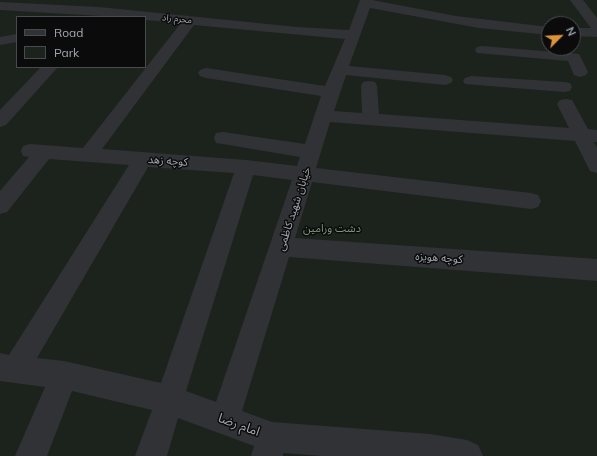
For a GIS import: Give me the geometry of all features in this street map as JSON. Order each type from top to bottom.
[{"type":"street","points":[[99,13],[117,0]]},
{"type":"street","points":[[576,0],[597,27]]},
{"type":"street","points":[[365,1],[476,25],[541,31]]},
{"type":"street","name":"خیابان شهید کاظمی","points":[[224,420],[331,92],[354,35],[365,1]]},
{"type":"street","name":"محرم راد","points":[[0,6],[138,16]]},
{"type":"street","name":"محرم راد","points":[[146,17],[191,20],[244,31],[297,31],[354,35]]},
{"type":"street","points":[[88,155],[191,20]]},
{"type":"street","points":[[287,46],[297,31]]},
{"type":"street","points":[[581,32],[597,33]]},
{"type":"street","points":[[0,40],[16,38]]},
{"type":"street","points":[[482,50],[561,80]]},
{"type":"street","points":[[552,56],[561,80],[590,136],[597,166]]},
{"type":"street","points":[[561,80],[570,56]]},
{"type":"street","points":[[574,56],[580,72]]},
{"type":"street","points":[[0,121],[49,68]]},
{"type":"street","points":[[340,70],[445,80]]},
{"type":"street","points":[[206,72],[331,92]]},
{"type":"street","points":[[471,81],[561,80]]},
{"type":"street","points":[[369,86],[371,119]]},
{"type":"street","points":[[324,116],[590,136]]},
{"type":"street","points":[[223,138],[312,152]]},
{"type":"street","name":"کوچه زهد","points":[[0,206],[37,151],[246,167],[532,201]]},
{"type":"street","points":[[8,368],[143,159]]},
{"type":"street","points":[[151,456],[246,167]]},
{"type":"street","name":"کوچه هویزه","points":[[281,247],[597,270]]},
{"type":"street","name":"امام رضا","points":[[8,368],[64,375],[170,400],[224,420],[269,446],[430,452],[467,456]]},
{"type":"street","points":[[32,456],[64,375]]},
{"type":"green space","name":"دشت ورامین","points":[[0,0],[597,0],[597,456],[0,456]]}]
